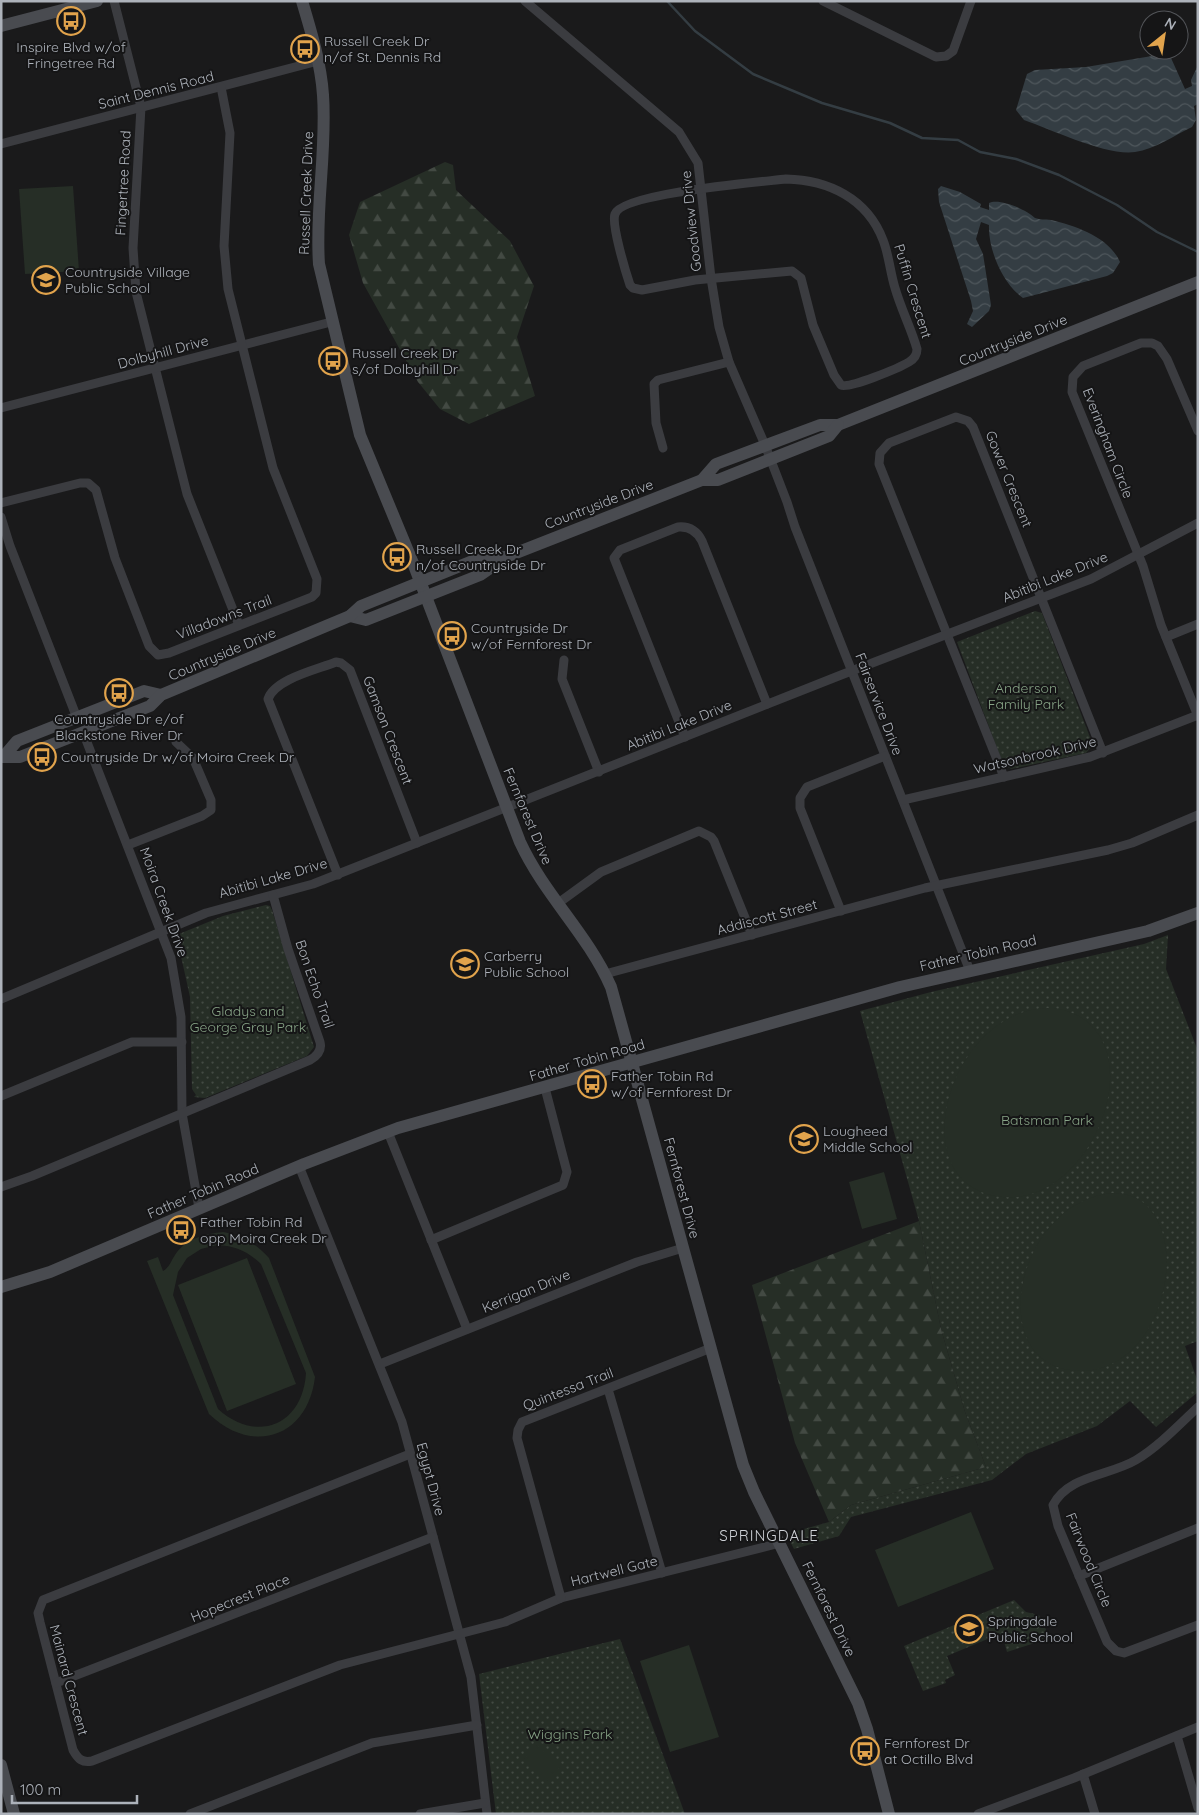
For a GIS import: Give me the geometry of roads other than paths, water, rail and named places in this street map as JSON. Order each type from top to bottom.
[{"type":"street","points":[[1,26],[97,1]]},
{"type":"street","name":"Fingertree Road","points":[[114,1],[141,107],[133,248],[136,292],[187,494],[239,626]]},
{"type":"street","name":"Russell Creek Drive","points":[[302,1],[318,61],[323,94],[324,118],[317,235],[319,264],[331,322],[360,435],[420,582]]},
{"type":"street","name":"Goodview Drive","points":[[525,1],[679,132],[698,163],[715,311],[729,362],[765,445]]},
{"type":"street","points":[[823,1],[936,58],[953,52],[972,1]]},
{"type":"street","name":"Saint Dennis Road","points":[[1,144],[318,61]]},
{"type":"street","points":[[221,87],[230,133],[224,231],[225,264],[228,289],[241,346]]},
{"type":"street","name":"Puffin Crescent","points":[[701,189],[803,180],[827,185],[850,197],[875,223],[883,240],[895,287],[917,353],[910,362],[844,387],[834,375],[813,325],[803,284],[798,273],[792,270],[711,278]]},
{"type":"street","points":[[701,189],[668,194],[624,205],[615,212],[614,223],[627,276],[633,288],[648,290],[711,278]]},
{"type":"street","name":"Countryside Drive","points":[[702,480],[716,464],[820,425],[838,425],[1198,282]]},
{"type":"street","name":"Dolbyhill Drive","points":[[1,408],[331,322]]},
{"type":"street","name":"Everingham Circle","points":[[1138,555],[1072,392],[1073,377],[1083,366],[1141,343],[1152,343],[1158,346],[1168,359],[1198,432]]},
{"type":"street","name":"Villadowns Trail","points":[[1,503],[80,483],[88,483],[96,490],[118,567],[149,646],[158,655],[169,653],[312,597],[318,588],[317,580],[275,474],[241,346]]},
{"type":"street","points":[[663,448],[656,423],[654,384],[658,380],[729,362]]},
{"type":"street","name":"Gower Crescent","points":[[948,636],[879,464],[880,452],[889,443],[956,416],[973,427],[1041,599]]},
{"type":"street","name":"Countryside Drive","points":[[350,616],[366,620],[426,597],[480,575],[506,557],[702,480],[718,480],[829,436],[838,425]]},
{"type":"street","name":"Fairservice Drive","points":[[765,445],[787,502],[794,528],[970,971]]},
{"type":"street","points":[[1,517],[10,546],[83,732]]},
{"type":"street","name":"Abitibi Lake Drive","points":[[1,999],[219,908],[313,884],[767,704],[948,636],[1106,573],[1198,523]]},
{"type":"street","points":[[685,737],[614,558],[620,550],[678,527],[687,527],[696,531],[702,541],[767,704]]},
{"type":"street","points":[[1138,555],[1166,637],[1198,715]]},
{"type":"street","name":"Countryside Drive","points":[[3,756],[20,757],[150,706],[161,695],[350,616],[360,606],[475,560],[506,557]]},
{"type":"street","name":"Fernforest Drive","points":[[420,582],[506,808],[531,866],[587,943],[605,974],[615,1000],[747,1476],[858,1703],[868,1730],[889,1814]]},
{"type":"street","points":[[1041,599],[1103,753]]},
{"type":"street","points":[[1166,637],[1198,624]]},
{"type":"street","points":[[948,636],[1004,777]]},
{"type":"street","points":[[564,660],[562,678],[599,772]]},
{"type":"street","name":"Gamson Crescent","points":[[338,874],[268,698],[274,687],[336,662],[341,663],[350,670],[417,843]]},
{"type":"street","name":"Countryside Drive","points":[[3,756],[17,742],[144,691],[161,695]]},
{"type":"street","name":"Watsonbrook Drive","points":[[902,800],[1103,753],[1198,715]]},
{"type":"street","name":"Moira Creek Drive","points":[[83,732],[171,958],[178,993],[182,1042],[182,1113],[199,1208]]},
{"type":"street","points":[[128,846],[202,816],[211,810],[211,800],[193,758],[176,742]]},
{"type":"street","points":[[841,911],[800,808],[800,798],[807,787],[885,756]]},
{"type":"street","points":[[937,886],[1108,850],[1132,843],[1198,815]]},
{"type":"street","points":[[557,904],[601,872],[699,831],[711,836],[714,841],[752,935]]},
{"type":"street","name":"Addiscott Street","points":[[605,974],[937,886]]},
{"type":"street","name":"Bon Echo Trail","points":[[182,1113],[310,1060],[320,1050],[320,1042],[288,949],[273,894]]},
{"type":"street","name":"Father Tobin Road","points":[[1,1287],[50,1272],[300,1166],[388,1132],[891,990],[1148,931],[1198,913]]},
{"type":"street","points":[[1,1096],[132,1042],[182,1042]]},
{"type":"street","points":[[431,1240],[563,1185],[567,1172],[545,1088]]},
{"type":"street","points":[[1,1187],[32,1176],[182,1113]]},
{"type":"street","points":[[388,1132],[467,1329]]},
{"type":"street","name":"Egypt Drive","points":[[300,1166],[394,1400],[410,1454],[471,1677],[487,1814]]},
{"type":"street","name":"Kerrigan Drive","points":[[380,1364],[638,1262],[683,1248]]},
{"type":"street","name":"Quintessa Trail","points":[[561,1598],[517,1438],[522,1422],[711,1348]]},
{"type":"street","points":[[608,1389],[662,1573]]},
{"type":"street","name":"Fairwood Circle","points":[[1198,1407],[1136,1461],[1069,1487],[1059,1494],[1053,1505],[1058,1526],[1107,1642],[1116,1651],[1124,1653],[1138,1649],[1198,1625]]},
{"type":"street","name":"Mainard Crescent","points":[[410,1454],[43,1600],[38,1613],[74,1750],[78,1758],[89,1761],[340,1665],[459,1634]]},
{"type":"street","points":[[1079,1576],[1198,1528]]},
{"type":"street","name":"Hopecrest Place","points":[[56,1683],[433,1537]]},
{"type":"street","name":"Hartwell Gate","points":[[459,1634],[505,1622],[561,1598],[780,1544]]},
{"type":"street","points":[[190,1814],[372,1743],[477,1725]]},
{"type":"street","points":[[978,1814],[994,1811],[1198,1727]]},
{"type":"street","points":[[1177,1736],[1198,1808]]},
{"type":"street","points":[[1,1764],[14,1814]]},
{"type":"street","points":[[1083,1774],[1095,1814]]},
{"type":"street","points":[[420,1814],[486,1803]]},
{"type":"water","points":[[1139,58],[1139,60],[1172,60],[1185,89],[1192,86],[1191,80],[1198,65],[1198,104],[1194,106],[1196,120],[1192,127],[1150,148],[1135,152],[1123,152],[1095,146],[1024,120],[1016,110],[1027,74],[1035,70],[1086,67]]},
{"type":"water","points":[[941,186],[960,192],[981,204],[980,207],[989,210],[989,203],[1006,203],[1020,208],[1035,218],[1051,220],[1081,229],[1100,239],[1115,253],[1120,262],[1113,273],[1107,276],[1023,298],[1009,284],[998,266],[991,245],[989,225],[981,222],[976,239],[983,254],[991,305],[989,311],[972,327],[967,324],[973,311],[971,301],[939,202],[938,189]]},
{"type":"waterway","points":[[667,1],[695,31],[753,74],[822,103],[890,123],[922,138],[958,140],[980,152],[1016,159],[1059,175],[1117,205],[1157,232],[1198,252]]},
{"type":"place","name":"Inspire Blvd w/of Fringetree Rd","points":[[71,21]]},
{"type":"place","name":"Russell Creek Dr n/of St. Dennis Rd","points":[[305,49]]},
{"type":"place","name":"Countryside Village Public School","points":[[46,280]]},
{"type":"place","name":"Russell Creek Dr s/of Dolbyhill Dr","points":[[333,361]]},
{"type":"place","name":"Russell Creek Dr n/of Countryside Dr","points":[[397,557]]},
{"type":"place","name":"Countryside Dr w/of Fernforest Dr","points":[[452,636]]},
{"type":"place","name":"Countryside Dr e/of Blackstone River Dr","points":[[119,693]]},
{"type":"place","name":"Countryside Dr w/of Moira Creek Dr","points":[[42,757]]},
{"type":"place","name":"Carberry Public School","points":[[465,964]]},
{"type":"place","name":"Father Tobin Rd w/of Fernforest Dr","points":[[592,1084]]},
{"type":"place","name":"Lougheed Middle School","points":[[804,1139]]},
{"type":"place","name":"Father Tobin Rd opp Moira Creek Dr","points":[[181,1230]]},
{"type":"place","name":"Springdale Public School","points":[[969,1629]]},
{"type":"place","name":"Fernforest Dr at Octillo Blvd","points":[[865,1751]]},
{"type":"district","name":"SPRINGDALE","points":[[769,1535]]},
{"type":"park label","name":"Anderson Family Park","points":[[1026,696]]},
{"type":"park label","name":"Gladys and George Gray Park","points":[[248,1020]]},
{"type":"park label","name":"Batsman Park","points":[[1047,1120]]},
{"type":"park label","name":"Wiggins Park","points":[[570,1734]]}]
